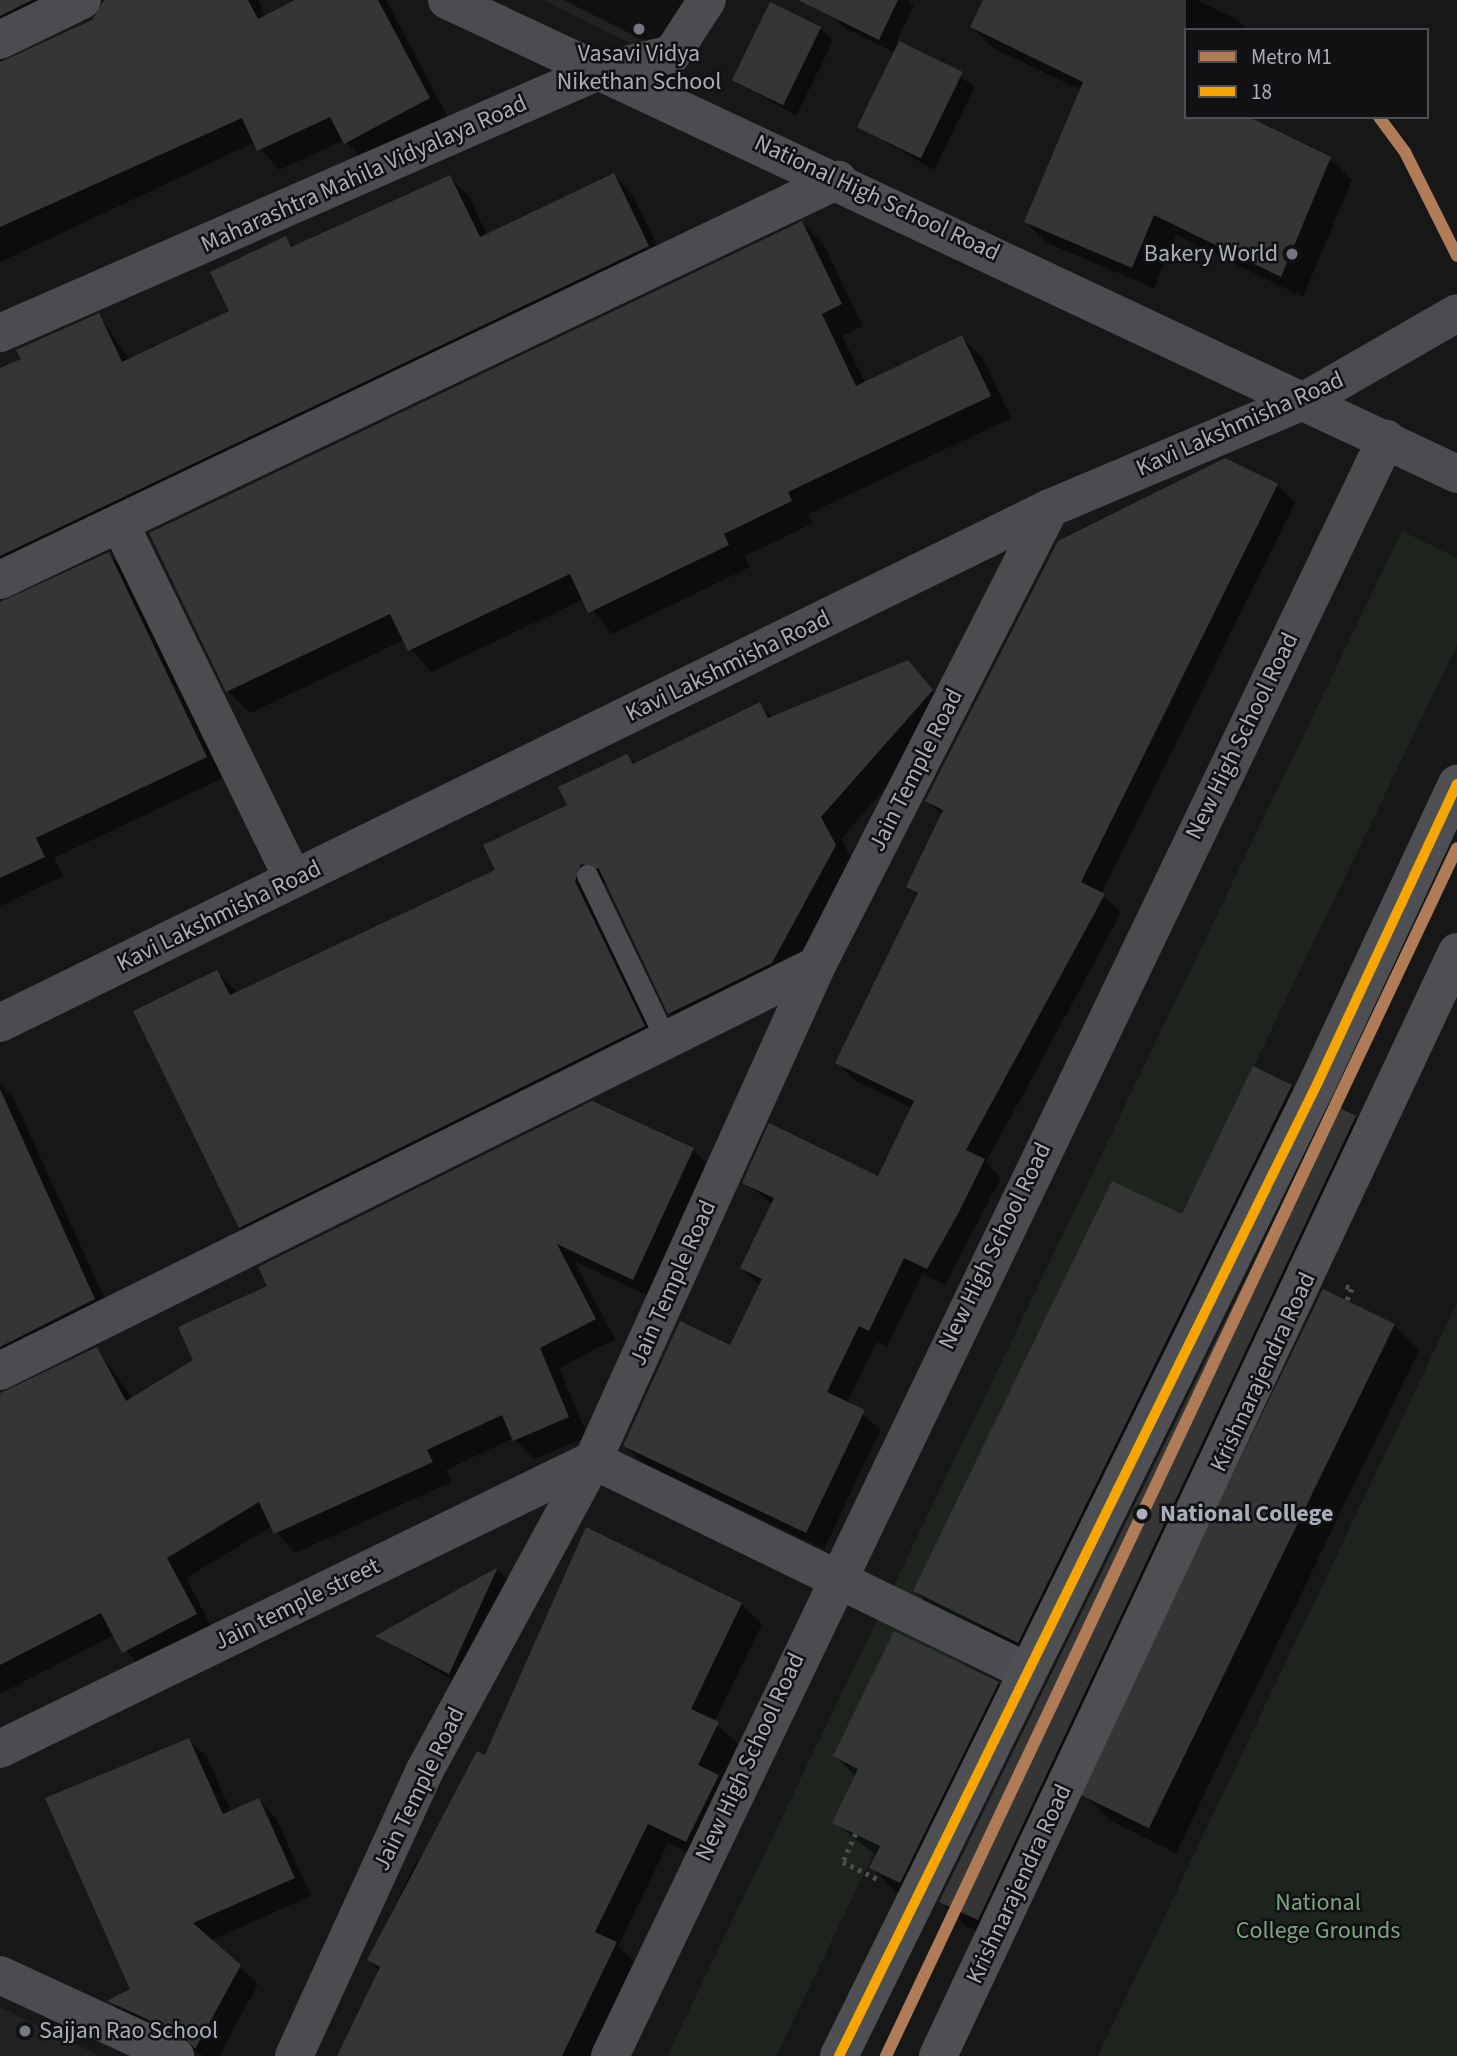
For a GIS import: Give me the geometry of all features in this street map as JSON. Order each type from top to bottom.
[{"type":"main road","points":[[839,2056],[1318,1082],[1457,784]]},
{"type":"main road","name":"Krishnarajendra Road","points":[[938,2056],[1457,952]]},
{"type":"street","points":[[0,40],[82,0]]},
{"type":"street","name":"National High School Road","points":[[447,0],[594,73],[637,85],[1306,400]]},
{"type":"street","name":"Maharashtra Mahila Vidyalaya Road","points":[[0,333],[594,73],[672,54],[707,0]]},
{"type":"street","points":[[0,580],[838,180]]},
{"type":"street","name":"Kavi Lakshmisha Road","points":[[0,1023],[1050,508],[1306,400],[1457,313]]},
{"type":"street","points":[[1306,400],[1457,474]]},
{"type":"street","name":"New High School Road","points":[[610,2056],[835,1577],[1386,439]]},
{"type":"street","name":"Jain Temple Road","points":[[293,2056],[425,1770],[593,1460],[817,965],[1050,508]]},
{"type":"street","points":[[120,524],[293,879]]},
{"type":"street","points":[[0,1371],[817,965]]},
{"type":"street","points":[[593,1460],[1026,1671]]},
{"type":"street","name":"Jain temple street","points":[[0,1749],[593,1460]]},
{"type":"street","points":[[0,1975],[175,2056]]},
{"type":"lane","points":[[587,875],[666,1040]]},
{"type":"path","points":[[856,1834],[843,1862],[881,1881]]},
{"type":"shaded area","name":"Vasavi Vidya Nikethan School","points":[[543,0],[691,0],[662,59]]},
{"type":"shaded area","name":"Sajjan Rao School","points":[[0,2007],[100,2056],[0,2056]]},
{"type":"green space","points":[[1402,531],[1457,558],[1457,645],[776,2056],[667,2056]]},
{"type":"green space","name":"National College Grounds","points":[[1457,1303],[1457,2056],[1098,2056]]},
{"type":"building","points":[[0,0],[32,0],[0,16]]},
{"type":"building","points":[[104,0],[248,0],[258,19],[295,0],[378,0],[430,98],[344,144],[330,117],[257,151],[242,118],[0,227],[0,62],[92,20]]},
{"type":"building","points":[[798,0],[898,0],[879,40]]},
{"type":"building","points":[[983,0],[1186,0],[1184,119],[1253,119],[1331,157],[1281,277],[1154,215],[1132,268],[1024,222],[1083,82],[970,27]]},
{"type":"building","points":[[770,2],[821,27],[783,105],[732,80]]},
{"type":"building","points":[[899,41],[963,72],[921,158],[857,127]]},
{"type":"building","points":[[614,173],[649,246],[0,556],[0,368],[21,359],[16,350],[99,313],[122,362],[229,311],[210,272],[286,236],[291,247],[450,175],[480,237]]},
{"type":"building","points":[[802,221],[842,304],[822,314],[856,386],[962,335],[991,396],[788,492],[792,501],[724,534],[729,545],[588,613],[570,574],[408,651],[390,614],[226,692],[149,533]]},
{"type":"building","points":[[1225,458],[1278,484],[1081,882],[1105,894],[966,1150],[985,1159],[959,1212],[927,1269],[904,1258],[869,1331],[859,1326],[827,1392],[865,1410],[806,1533],[623,1446],[680,1321],[730,1345],[762,1279],[740,1268],[774,1198],[742,1183],[769,1123],[878,1176],[914,1101],[835,1063],[918,893],[906,887],[943,810],[925,801],[1058,541]]},
{"type":"building","points":[[109,552],[207,757],[36,838],[45,857],[0,878],[0,602]]},
{"type":"building","points":[[908,660],[933,690],[821,817],[836,845],[772,963],[668,1014],[599,869],[581,864],[575,881],[645,1026],[239,1228],[133,1011],[217,970],[230,995],[495,870],[483,845],[567,805],[558,787],[627,754],[633,764],[760,702],[768,718]]},
{"type":"building","points":[[1253,1066],[1292,1085],[1018,1643],[913,1591],[1112,1181],[1182,1214]]},
{"type":"building","points":[[0,1089],[95,1299],[0,1347]]},
{"type":"building","points":[[592,1101],[694,1148],[633,1280],[557,1244],[596,1319],[540,1348],[569,1417],[513,1441],[502,1415],[427,1450],[433,1462],[274,1534],[259,1502],[167,1558],[197,1614],[122,1653],[101,1613],[0,1665],[0,1393],[97,1347],[126,1401],[193,1360],[178,1327],[267,1286],[258,1267]]},
{"type":"building","points":[[1332,1104],[1356,1116],[978,1920],[939,1902]]},
{"type":"building","points":[[1323,1289],[1395,1324],[1149,1828],[1077,1793]]},
{"type":"building","points":[[586,1527],[742,1603],[691,1709],[719,1722],[698,1765],[719,1775],[686,1842],[648,1824],[595,1932],[617,1942],[562,2056],[337,2056],[380,1967],[367,1960],[477,1751],[485,1755]]},
{"type":"building","points":[[498,1567],[449,1674],[375,1636]]},
{"type":"building","points":[[894,1631],[999,1682],[900,1883],[869,1868],[880,1846],[832,1823],[858,1769],[833,1756]]},
{"type":"building","points":[[189,1738],[223,1814],[259,1798],[295,1878],[193,1923],[241,1965],[195,2049],[184,2036],[107,2001],[130,1989],[45,1798]]},
{"type":"metro line","name":"M1","points":[[1380,119],[1405,152],[1457,256]]},
{"type":"metro line","name":"M1","points":[[886,2056],[1457,848]]},
{"type":"transit line","name":"18","points":[[839,2056],[1318,1082],[1457,784]]},
{"type":"place","name":"Vasavi Vidya Nikethan School","points":[[639,29]]},
{"type":"place","name":"Bakery World","points":[[1292,254]]},
{"type":"place","name":"National College","points":[[1142,1514]]},
{"type":"place","name":"Sajjan Rao School","points":[[25,2031]]}]
